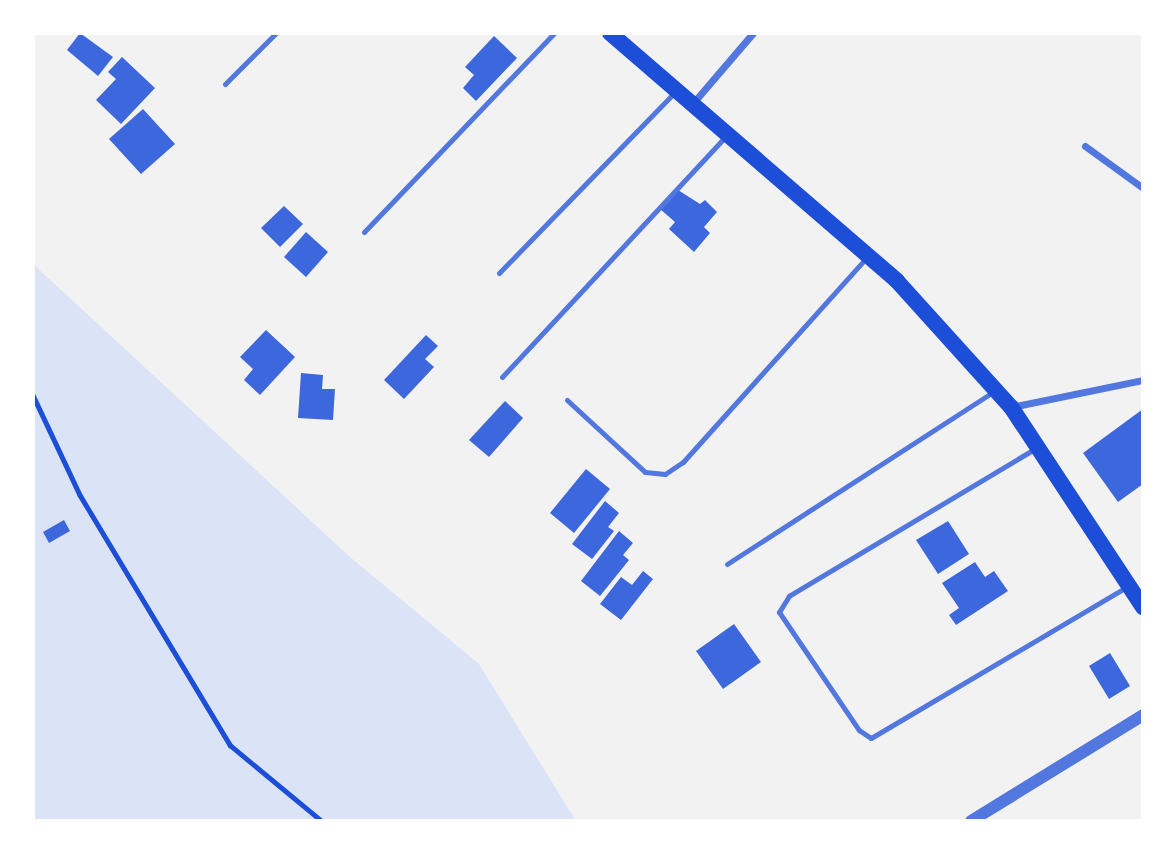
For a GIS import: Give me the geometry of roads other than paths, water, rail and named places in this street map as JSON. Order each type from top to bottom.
[{"type":"main road","points":[[610,33],[897,281],[993,391],[1011,407],[1143,607]]},
{"type":"street","points":[[693,103],[753,33]]},
{"type":"street","points":[[1084,146],[1143,188]]},
{"type":"street","points":[[1011,407],[1143,380]]},
{"type":"street","points":[[971,821],[1143,715]]},
{"type":"lane","points":[[225,84],[276,33]]},
{"type":"lane","points":[[364,232],[554,33]]},
{"type":"lane","points":[[499,273],[677,90]]},
{"type":"lane","points":[[502,377],[728,134]]},
{"type":"lane","points":[[567,400],[645,472],[665,474],[683,462],[868,255]]},
{"type":"lane","points":[[727,564],[993,391]]},
{"type":"lane","points":[[1037,448],[789,596],[779,612],[859,730],[871,737],[1129,586]]}]
